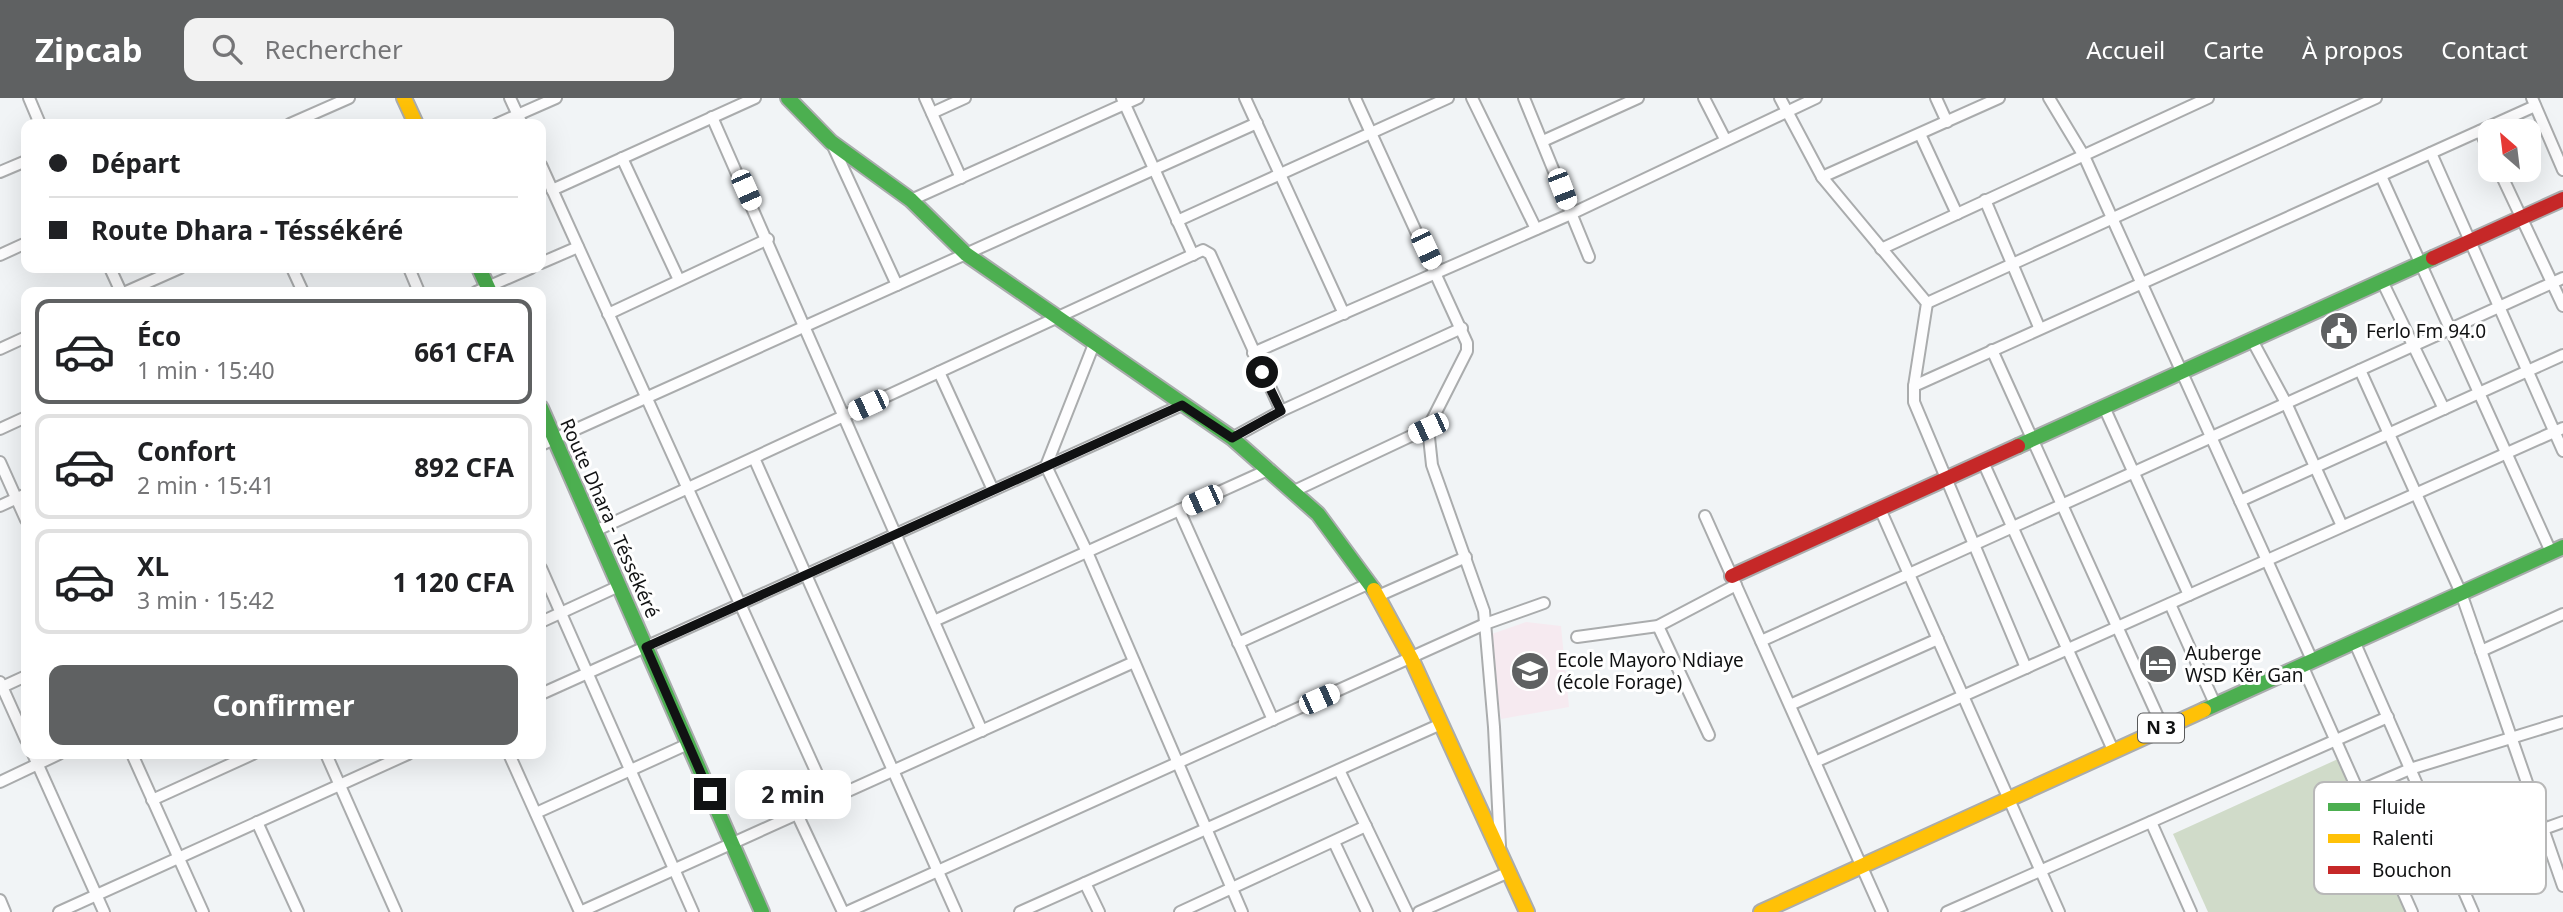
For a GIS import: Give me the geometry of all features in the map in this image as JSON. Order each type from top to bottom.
[{"type":"street","points":[[29,98],[38,119]]},
{"type":"street","points":[[301,119],[349,98]]},
{"type":"street","points":[[404,98],[414,119]]},
{"type":"street","points":[[510,98],[520,119]]},
{"type":"street","points":[[522,119],[556,98]]},
{"type":"street","points":[[552,190],[755,98]]},
{"type":"street","points":[[788,98],[831,142],[911,200],[966,254],[1232,438],[1294,491],[1340,540],[1374,589],[1411,658],[1527,912]]},
{"type":"street","points":[[925,98],[961,178]]},
{"type":"street","points":[[932,113],[965,98]]},
{"type":"street","points":[[911,200],[1124,101],[1138,98]]},
{"type":"street","points":[[1245,98],[1344,314]]},
{"type":"street","points":[[1355,98],[1462,328],[1467,351],[1428,428],[1432,465],[1466,557],[1485,624],[1500,853]]},
{"type":"street","points":[[1177,221],[1448,98]]},
{"type":"street","points":[[1472,98],[1536,229]]},
{"type":"street","points":[[1524,98],[1589,257]]},
{"type":"street","points":[[1543,141],[1638,98]]},
{"type":"street","points":[[1704,98],[1725,139]]},
{"type":"street","points":[[1780,98],[1822,177],[1927,303],[1914,402],[2026,668]]},
{"type":"street","points":[[1253,353],[1571,214],[1815,98]]},
{"type":"street","points":[[1936,98],[1947,122]]},
{"type":"street","points":[[1822,177],[1999,98]]},
{"type":"street","points":[[2049,98],[2084,156],[2267,560],[2336,740],[2355,782]]},
{"type":"street","points":[[1881,249],[2208,98]]},
{"type":"street","points":[[1927,303],[2376,98]]},
{"type":"street","points":[[1124,101],[1193,255]]},
{"type":"street","points":[[2502,119],[2533,102],[2563,170]]},
{"type":"street","points":[[712,117],[768,239],[982,731]]},
{"type":"street","points":[[547,442],[1256,123]]},
{"type":"street","points":[[1914,386],[2039,327],[2478,132]]},
{"type":"street","points":[[1920,134],[1956,214]]},
{"type":"street","points":[[831,142],[897,285]]},
{"type":"street","points":[[2431,153],[2526,371],[2559,430],[2563,452]]},
{"type":"street","points":[[622,158],[679,280]]},
{"type":"street","points":[[0,172],[21,163]]},
{"type":"street","points":[[546,176],[829,800]]},
{"type":"street","points":[[2381,176],[2507,453],[2557,550]]},
{"type":"street","points":[[2506,182],[2558,280],[2563,306]]},
{"type":"street","points":[[1577,637],[1658,626],[1734,580],[1880,509],[2563,199]]},
{"type":"street","points":[[1985,200],[2014,262],[2039,327]]},
{"type":"street","points":[[608,314],[768,239]]},
{"type":"street","points":[[0,255],[21,245]]},
{"type":"street","points":[[546,261],[578,247]]},
{"type":"street","points":[[595,531],[1203,250],[1210,254],[1281,411]]},
{"type":"street","points":[[135,287],[168,273]]},
{"type":"street","points":[[490,287],[520,273]]},
{"type":"street","points":[[1761,641],[2558,280]]},
{"type":"street","points":[[2382,281],[2444,409]]},
{"type":"street","points":[[1232,438],[1281,411],[1462,328]]},
{"type":"street","points":[[0,349],[21,339]]},
{"type":"street","points":[[2252,340],[2286,403],[2342,526]]},
{"type":"street","points":[[1094,344],[1046,466],[1087,552],[1242,912]]},
{"type":"street","points":[[1992,350],[2163,728]]},
{"type":"street","points":[[2240,501],[2563,355]]},
{"type":"street","points":[[2360,370],[2461,593],[2526,782]]},
{"type":"street","points":[[939,372],[993,490]]},
{"type":"street","points":[[546,692],[1182,405]]},
{"type":"street","points":[[2104,407],[2189,595]]},
{"type":"street","points":[[0,429],[21,419]]},
{"type":"street","points":[[1294,491],[1428,428]]},
{"type":"street","points":[[1815,762],[2559,430]]},
{"type":"street","name":"Route Dhara - Téssékéré","points":[[547,442],[595,531],[762,912]]},
{"type":"street","points":[[754,458],[956,912]]},
{"type":"street","points":[[0,462],[21,495]]},
{"type":"street","points":[[1983,462],[2113,750]]},
{"type":"street","points":[[934,621],[1270,469]]},
{"type":"street","points":[[0,506],[21,497]]},
{"type":"street","points":[[1880,509],[2059,912]]},
{"type":"street","points":[[1179,510],[1273,720]]},
{"type":"street","points":[[1705,516],[1882,912]]},
{"type":"street","name":"N 3","points":[[1761,912],[1860,864],[2557,550]]},
{"type":"street","points":[[1238,643],[1374,589],[1466,557]]},
{"type":"street","points":[[546,579],[693,912]]},
{"type":"street","points":[[546,620],[619,586]]},
{"type":"street","points":[[797,814],[845,912],[1485,624],[1544,603]]},
{"type":"street","points":[[2170,604],[2215,704]]},
{"type":"street","points":[[2481,651],[2563,614]]},
{"type":"street","points":[[1658,626],[1709,735]]},
{"type":"street","points":[[1790,705],[1938,639]]},
{"type":"street","points":[[2354,641],[2416,782]]},
{"type":"street","points":[[511,759],[580,912],[1134,662]]},
{"type":"street","points":[[21,678],[1,685],[21,729]]},
{"type":"street","points":[[1947,912],[2388,717]]},
{"type":"street","points":[[2380,782],[2410,769],[2563,722]]},
{"type":"street","points":[[1020,912],[1441,724]]},
{"type":"street","points":[[536,813],[688,744]]},
{"type":"street","points":[[134,759],[203,912]]},
{"type":"street","points":[[152,800],[242,759]]},
{"type":"street","points":[[328,759],[397,912]]},
{"type":"street","points":[[58,912],[397,759]]},
{"type":"street","points":[[0,782],[35,760],[104,912]]},
{"type":"street","points":[[1339,770],[1407,912]]},
{"type":"street","points":[[257,822],[298,912]]},
{"type":"street","points":[[2151,822],[2191,912]]},
{"type":"street","points":[[2546,828],[2563,822]]},
{"type":"street","points":[[1180,912],[1366,826]]},
{"type":"street","points":[[2546,838],[2563,886]]},
{"type":"street","points":[[1334,842],[1367,912]]},
{"type":"street","points":[[1419,912],[1509,872]]},
{"type":"street","points":[[1085,883],[1099,912]]},
{"type":"street","points":[[2404,894],[2412,912]]},
{"type":"street","points":[[2465,894],[2473,912]]},
{"type":"street","points":[[0,900],[5,912]]},
{"type":"shaded area","name":"Ecole Mayoro Ndiaye (école Forage)","points":[[1526,622],[1561,626],[1569,707],[1501,719],[1489,635]]},
{"type":"green space","points":[[2338,759],[2348,782],[2314,782],[2314,894],[2398,894],[2406,912],[2208,912],[2173,834]]},
{"type":"traffic: fast","points":[[788,98],[831,142],[911,200],[966,254],[1232,438],[1318,514],[1374,590]]},
{"type":"traffic: fast","points":[[2018,446],[2433,258]]},
{"type":"traffic: fast","points":[[481,273],[488,287]]},
{"type":"traffic: fast","points":[[546,419],[762,912]]},
{"type":"traffic: fast","points":[[2204,710],[2563,547]]},
{"type":"traffic: slow","points":[[404,98],[414,119]]},
{"type":"traffic: slow","points":[[1374,590],[1411,658],[1527,912]]},
{"type":"traffic: slow","points":[[1761,912],[2204,710]]},
{"type":"traffic: jam","points":[[2433,258],[2563,199]]},
{"type":"traffic: jam","points":[[1732,576],[2018,446]]},
{"type":"place","name":"Ferlo Fm 94.0","points":[[2339,331]]},
{"type":"place","name":"Auberge WSD Kër Gan","points":[[2158,664]]},
{"type":"place","name":"Ecole Mayoro Ndiaye (école Forage)","points":[[1530,671]]},
{"type":"route","points":[[710,794],[646,647],[1182,405],[1232,438],[1281,411],[1262,372]]}]
